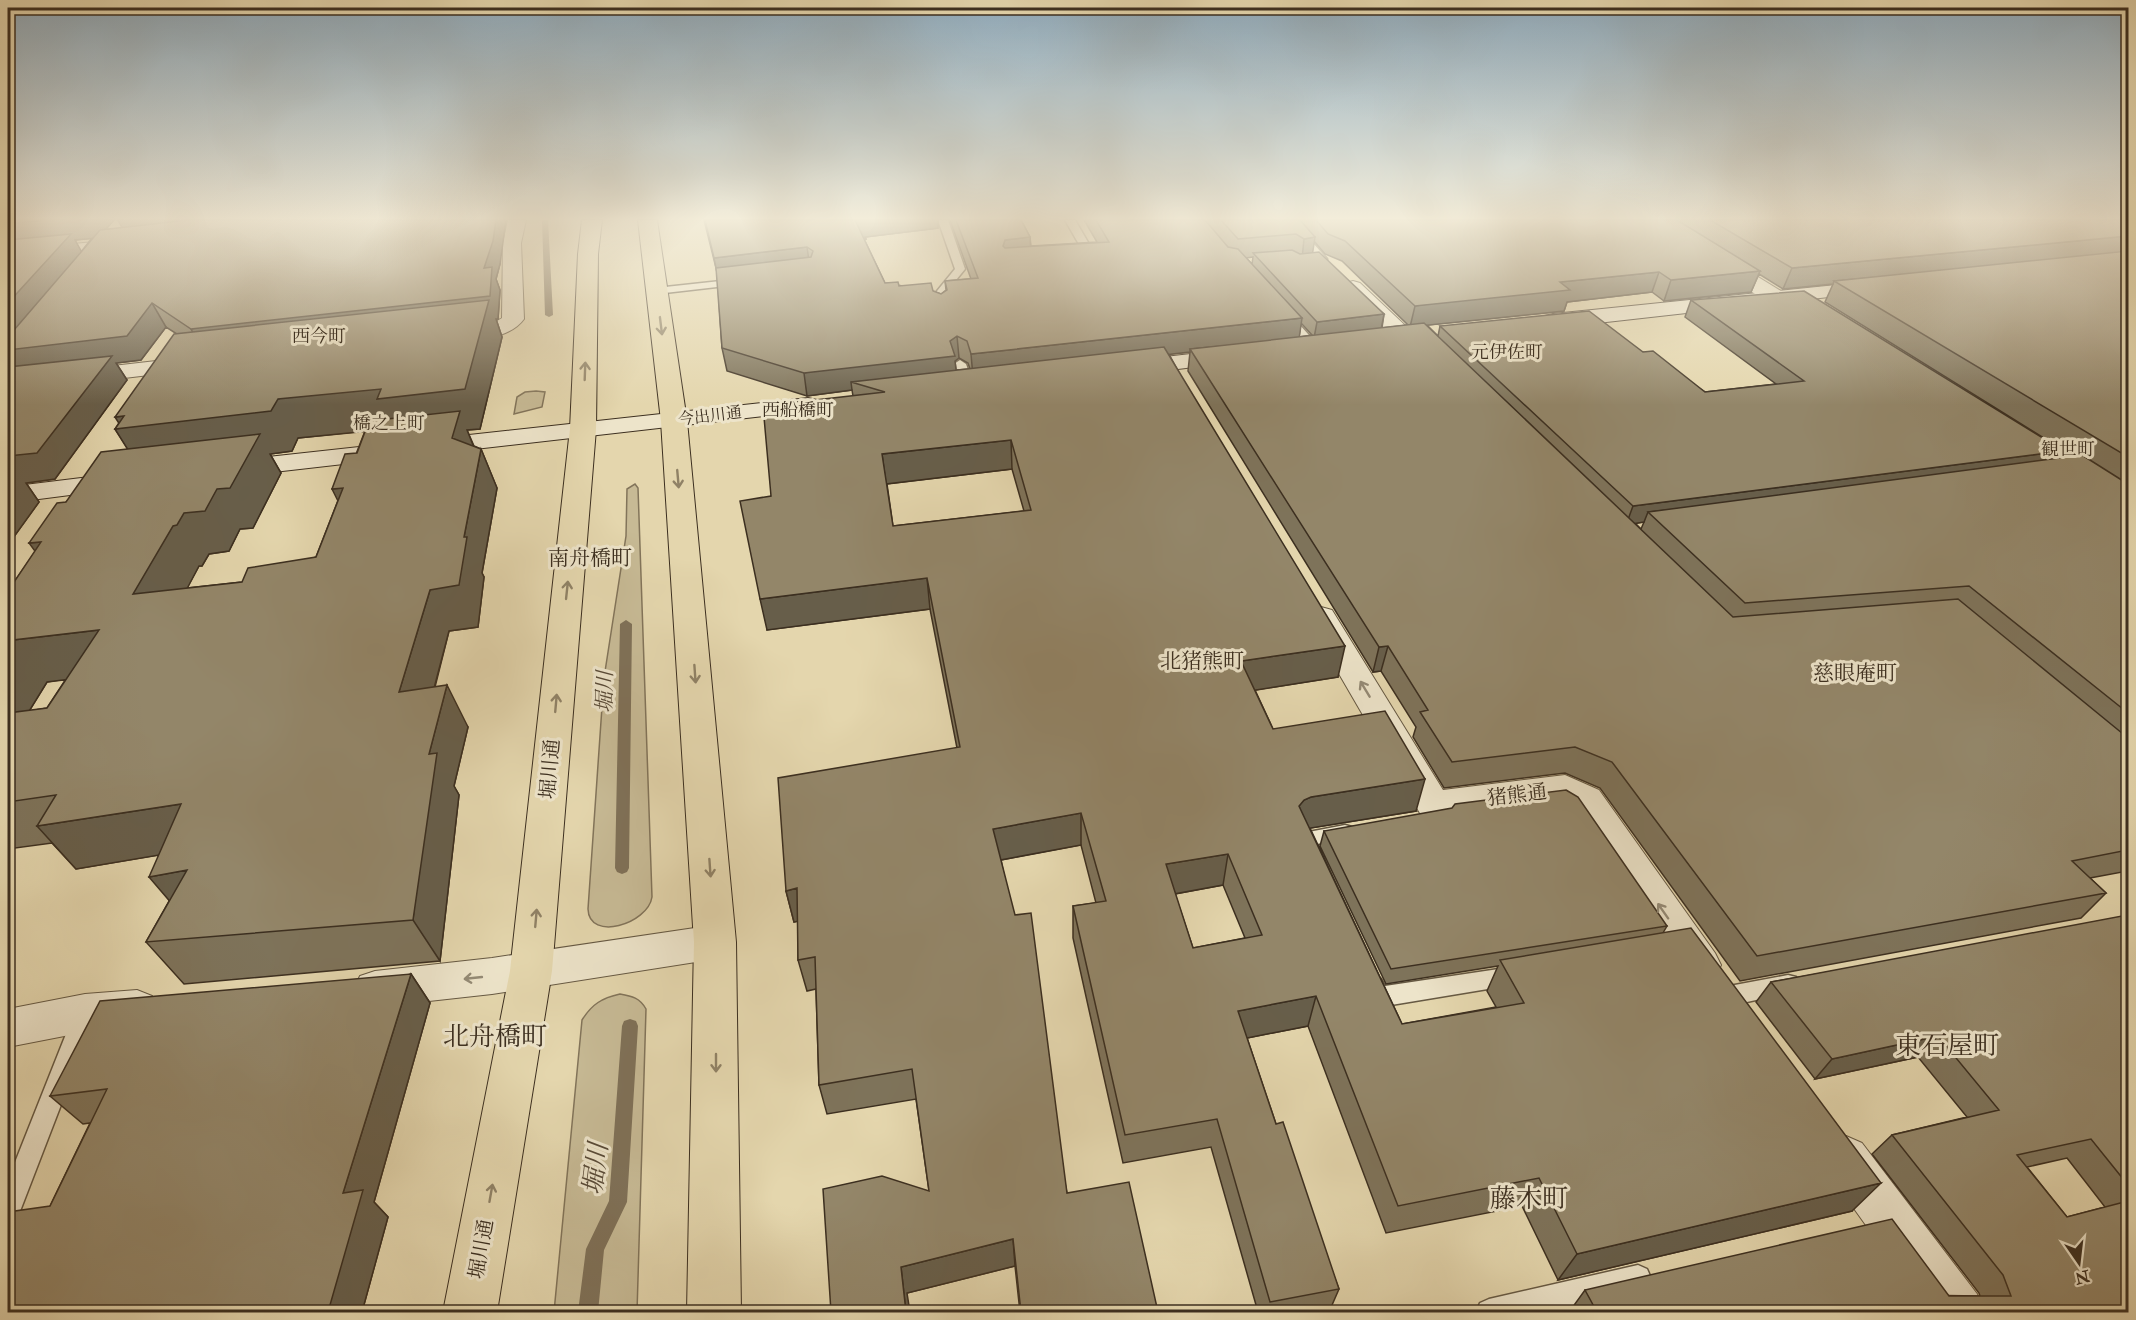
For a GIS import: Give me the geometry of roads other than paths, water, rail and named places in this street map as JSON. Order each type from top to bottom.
[{"type":"main road","name":"堀川通","points":[[470,1312],[531,971],[583,429],[587,282]]},
{"type":"main road","points":[[655,282],[674,421],[715,942],[714,1312]]},
{"type":"main road","points":[[1536,323],[1892,285]]},
{"type":"main road","points":[[1373,340],[1431,334]]},
{"type":"main road","points":[[1303,349],[1337,345]]},
{"type":"main road","points":[[1111,370],[1258,354]]},
{"type":"main road","points":[[945,389],[992,384]]},
{"type":"main road","name":"今出川通","points":[[207,471],[488,438],[674,421],[828,403]]},
{"type":"main road","points":[[8,495],[148,478]]},
{"type":"street","points":[[430,336],[510,325],[513,319],[513,282]]},
{"type":"street","points":[[1348,282],[1404,337]]},
{"type":"street","points":[[1751,282],[1776,297],[1802,299],[1824,313]]},
{"type":"street","points":[[8,385],[218,361]]},
{"type":"street","points":[[1170,364],[1191,399]]},
{"type":"street","name":"猪熊通","points":[[1306,592],[1426,813],[1565,788],[1586,800],[1677,949],[1724,997],[1745,1025]]},
{"type":"street","points":[[343,992],[531,971],[715,942]]},
{"type":"street","points":[[8,1029],[85,1013],[176,1005]]},
{"type":"street","points":[[1825,1131],[1875,1221],[1959,1312]]},
{"type":"lane","points":[[656,291],[737,282]]},
{"type":"lane","points":[[941,310],[938,296],[951,282]]},
{"type":"lane","points":[[1279,309],[1303,349]]},
{"type":"lane","points":[[960,364],[968,387]]},
{"type":"lane","points":[[1320,871],[1305,839],[1361,830]]},
{"type":"lane","points":[[1364,966],[1379,997],[1528,973]]},
{"type":"lane","points":[[1724,997],[1805,981]]},
{"type":"lane","points":[[8,1210],[85,1013]]},
{"type":"lane","points":[[1489,1312],[1664,1272]]},
{"type":"waterway","name":"堀川","points":[[548,282],[549,315]]},
{"type":"waterway","name":"堀川","points":[[622,868],[626,624]]},
{"type":"waterway","name":"堀川","points":[[588,1312],[595,1249],[618,1202],[630,1026]]},
{"type":"district","name":"西今町","points":[[319,336]]},
{"type":"district","name":"元伊佐町","points":[[1507,352]]},
{"type":"district","name":"西船橋町","points":[[798,410]]},
{"type":"district","name":"橋之上町","points":[[389,423]]},
{"type":"district","name":"観世町","points":[[2068,449]]},
{"type":"district","name":"南舟橋町","points":[[590,558]]},
{"type":"district","name":"北猪熊町","points":[[1202,661]]},
{"type":"district","name":"慈眼庵町","points":[[1855,673]]},
{"type":"district","name":"北舟橋町","points":[[495,1037]]},
{"type":"district","name":"東石屋町","points":[[1947,1046]]},
{"type":"district","name":"藤木町","points":[[1529,1199]]}]
